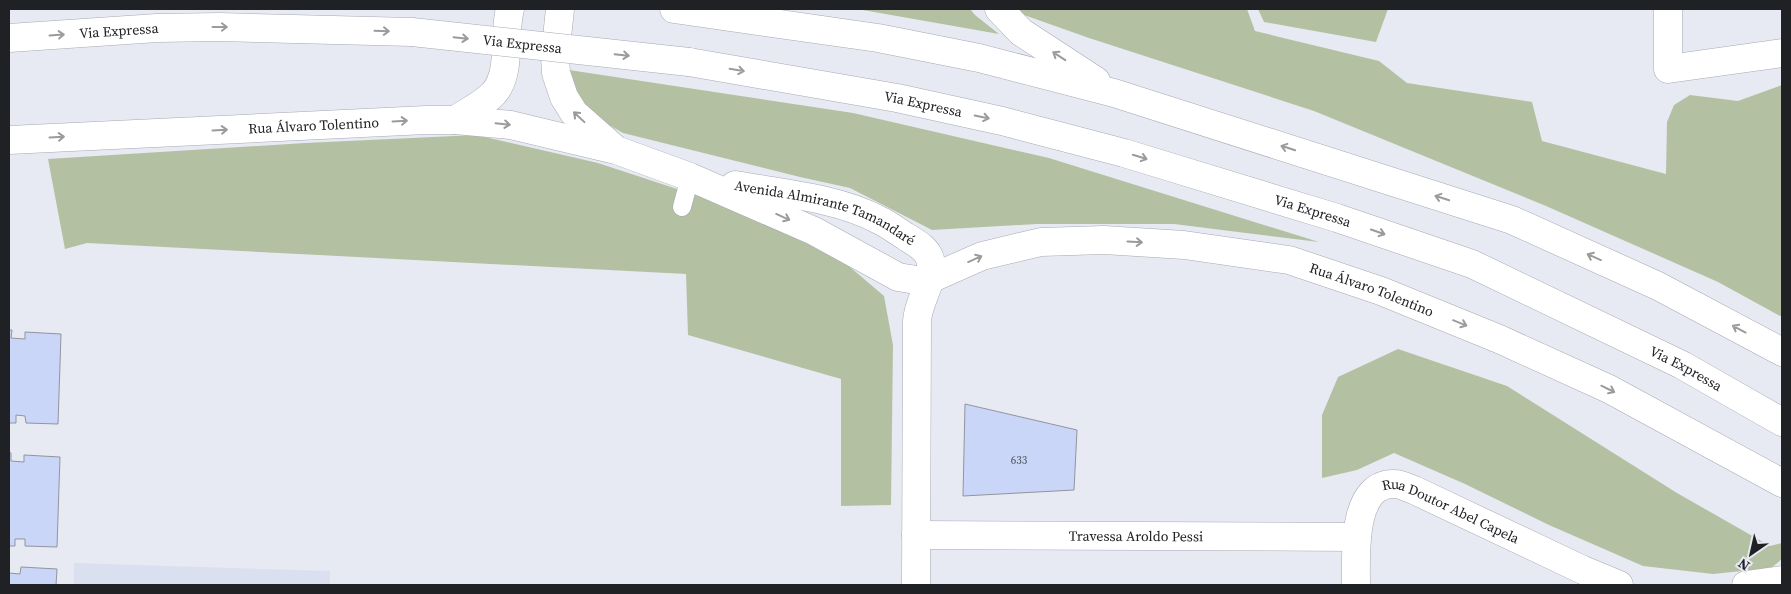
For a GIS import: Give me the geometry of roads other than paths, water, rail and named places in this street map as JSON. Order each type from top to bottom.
[{"type":"main road","points":[[455,120],[494,93],[503,75],[510,9]]},
{"type":"main road","name":"Avenida Almirante Tamandaré","points":[[560,9],[555,56],[556,73],[564,97],[574,113],[616,150],[690,177],[814,231],[898,277],[916,280],[930,279]]},
{"type":"main road","points":[[679,9],[887,40],[979,58],[1114,93],[1512,220],[1658,286],[1782,352]]},
{"type":"main road","points":[[999,9],[1021,32],[1114,93]]},
{"type":"main road","points":[[1668,9],[1668,70],[1782,52]]},
{"type":"main road","name":"Via Expressa","points":[[9,38],[157,28],[219,27],[412,32],[689,62],[897,98],[1002,121],[1124,153],[1337,218],[1472,264],[1682,365],[1782,422]]},
{"type":"main road","name":"Rua Álvaro Tolentino","points":[[9,140],[455,120],[511,125],[616,150]]},
{"type":"main road","name":"Avenida Almirante Tamandaré","points":[[690,177],[838,204],[878,219],[922,246],[930,257],[930,279],[918,310],[916,585]]},
{"type":"main road","name":"Rua Álvaro Tolentino","points":[[930,279],[982,256],[1040,242],[1104,240],[1184,245],[1289,260],[1381,291],[1499,339],[1609,389],[1782,483]]},
{"type":"main road","points":[[898,277],[918,310]]},
{"type":"main road","name":"Rua Doutor Abel Capela","points":[[1356,585],[1356,537],[1366,499],[1376,488],[1395,484],[1414,490],[1583,570],[1619,585]]},
{"type":"main road","name":"Travessa Aroldo Pessi","points":[[916,535],[1356,537]]},
{"type":"main road","points":[[1746,585],[1782,580]]},
{"type":"lane","points":[[682,207],[690,177]]}]
